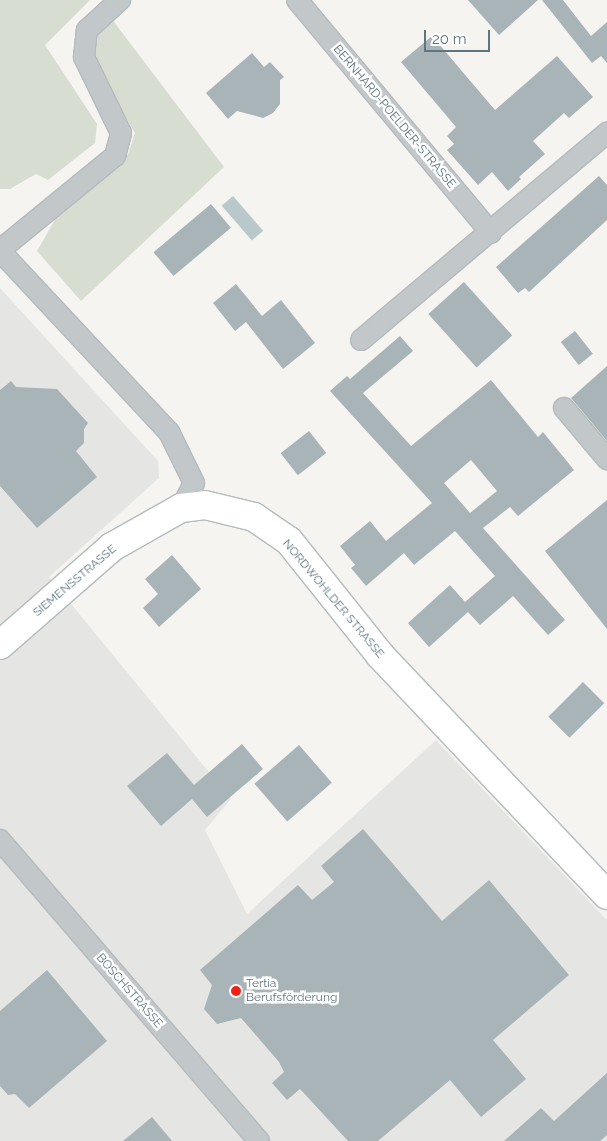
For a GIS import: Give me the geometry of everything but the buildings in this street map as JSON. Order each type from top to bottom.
[{"type":"main road","name":"NORDWOHLDER STRASSE","points":[[181,508],[205,505],[225,508],[254,517],[289,541],[380,656],[607,895]]},
{"type":"main road","name":"SIEMENSSTRASSE","points":[[0,645],[112,547],[181,508]]},
{"type":"street","points":[[120,0],[87,30],[84,57],[120,133],[115,156],[0,250],[169,432],[194,483],[181,508]]},
{"type":"street","name":"BERNHARD-POELDER-STRASSE","points":[[297,0],[491,233]]},
{"type":"street","points":[[361,340],[491,233],[607,133]]},
{"type":"street","points":[[564,408],[607,460]]},
{"type":"street","name":"BOSCHSTRASSE","points":[[0,840],[259,1141]]},
{"type":"shaded area","points":[[0,0],[90,0],[45,45],[97,124],[95,143],[48,180],[36,174],[10,189],[0,189]]},
{"type":"shaded area","points":[[111,18],[224,167],[81,301],[37,251],[57,216],[128,154],[135,133],[101,74],[92,42]]},
{"type":"shaded area","points":[[233,196],[263,231],[252,241],[222,206]]},
{"type":"shaded area","points":[[0,288],[158,461],[159,478],[49,577],[231,799],[205,830],[247,914],[436,740],[607,920],[607,1141],[0,1141]]},
{"type":"place","name":"Tertia Berufsförderung","points":[[236,991]]}]
